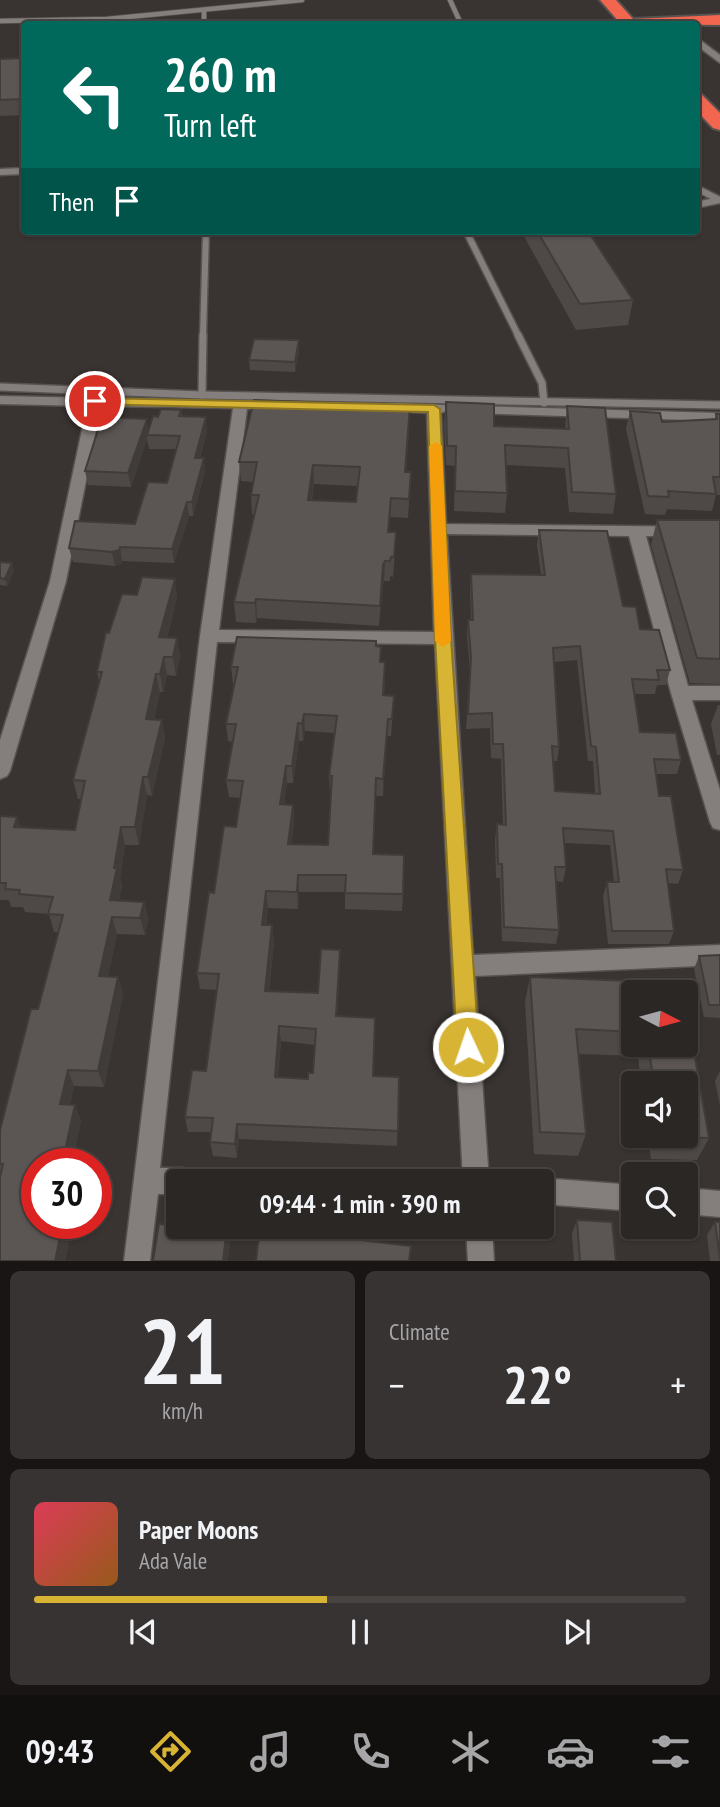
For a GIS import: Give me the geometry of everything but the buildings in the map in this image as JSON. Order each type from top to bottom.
[{"type":"highway","points":[[608,0],[626,21]]},
{"type":"highway","points":[[638,9],[678,21]]},
{"type":"highway","points":[[703,101],[720,124]]},
{"type":"street","points":[[704,29],[720,60]]},
{"type":"street","points":[[0,400],[720,417]]},
{"type":"street","points":[[0,771],[58,581],[95,401]]},
{"type":"street","points":[[137,1261],[176,940],[186,821],[241,404]]},
{"type":"street","points":[[434,409],[443,638],[474,1169]]},
{"type":"street","points":[[439,529],[720,532]]},
{"type":"street","points":[[636,531],[680,693],[720,822]]},
{"type":"street","points":[[209,636],[443,638]]},
{"type":"street","points":[[680,693],[720,693]]},
{"type":"street","points":[[463,966],[720,955]]},
{"type":"street","points":[[148,1181],[166,1181]]},
{"type":"street","points":[[554,1192],[621,1197]]},
{"type":"street","points":[[698,1202],[720,1204]]},
{"type":"street","points":[[480,1239],[481,1261]]},
{"type":"lane","points":[[115,21],[302,0]]},
{"type":"lane","points":[[450,0],[460,21]]},
{"type":"lane","points":[[204,10],[204,21]]},
{"type":"lane","points":[[0,22],[21,22]]},
{"type":"lane","points":[[0,172],[21,171]]},
{"type":"lane","points":[[700,190],[720,200],[700,204]]},
{"type":"lane","points":[[202,395],[206,235]]},
{"type":"lane","points":[[469,235],[542,383],[544,403]]},
{"type":"lane","points":[[0,387],[202,395],[720,405]]},
{"type":"slow traffic","points":[[436,446],[443,641]]},
{"type":"route","points":[[95,401],[434,409],[443,638],[468,1047]]}]
